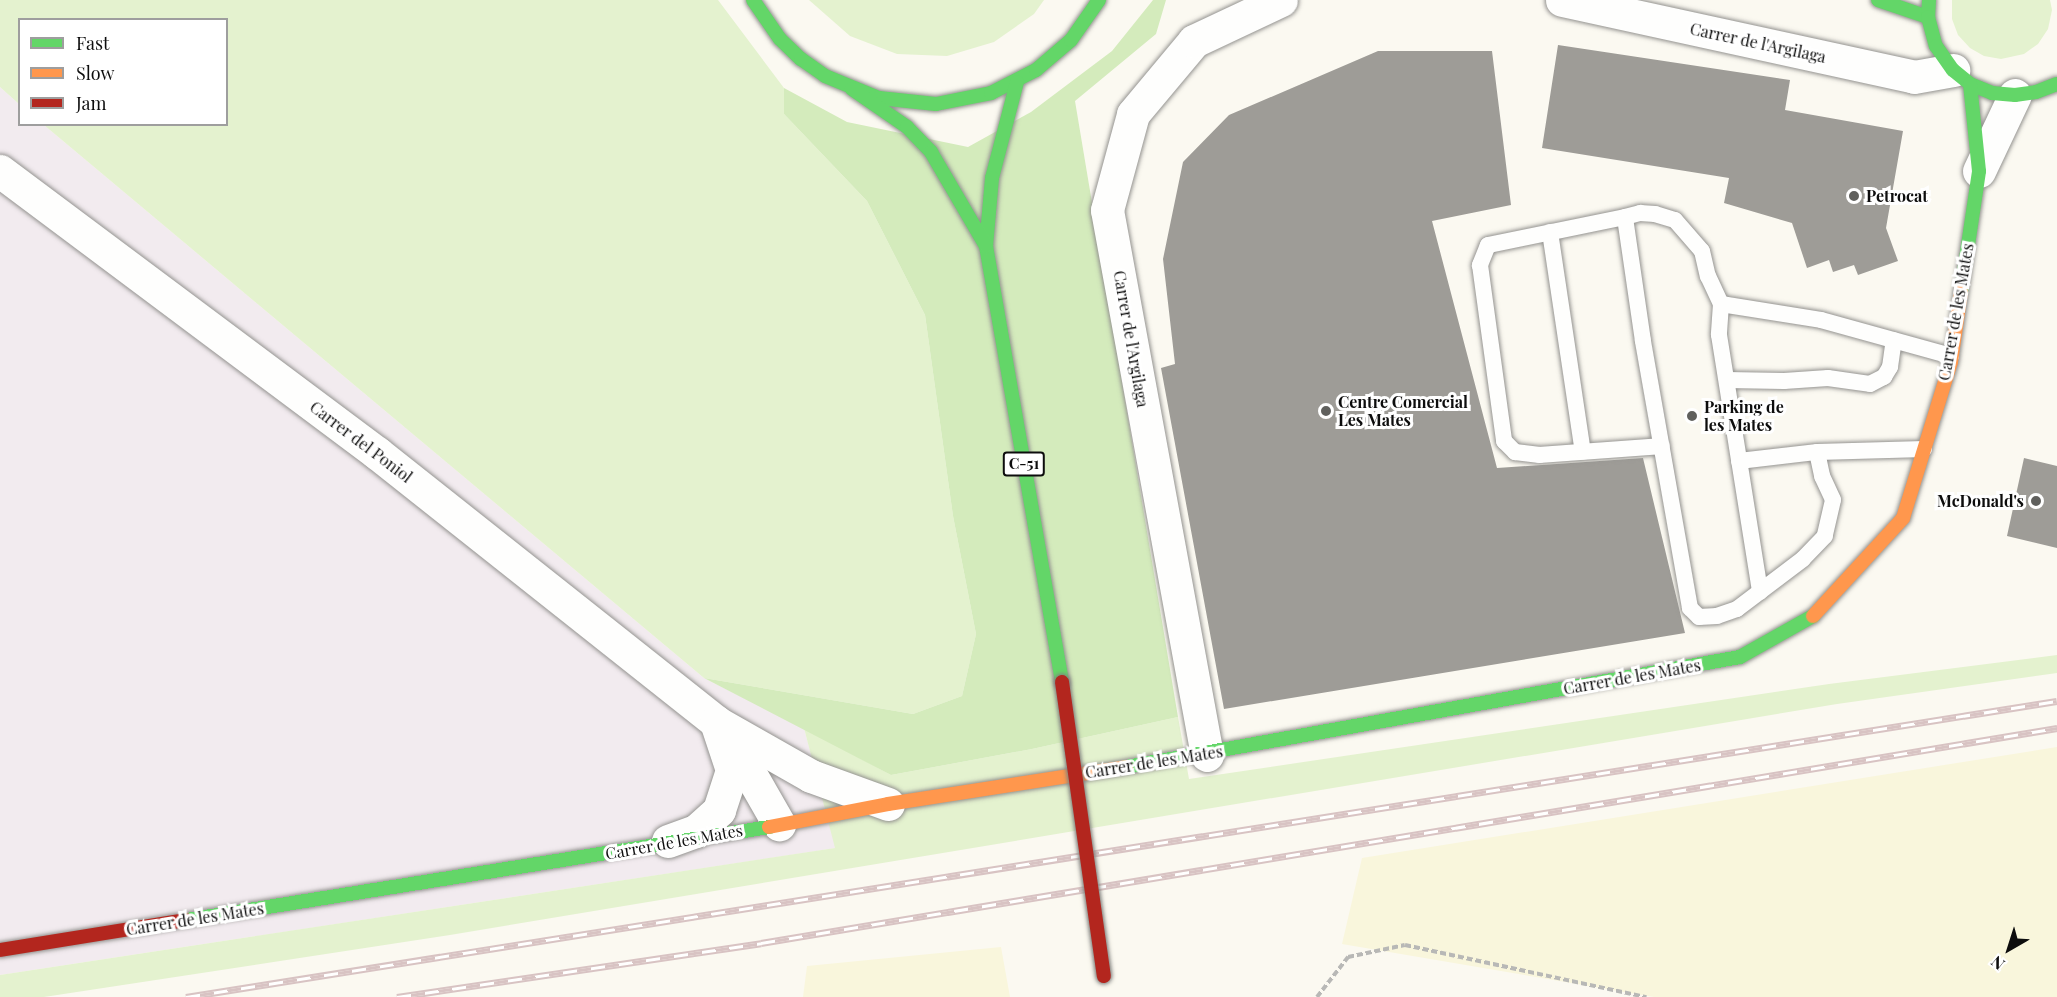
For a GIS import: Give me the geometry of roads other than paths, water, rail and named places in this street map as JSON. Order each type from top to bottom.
[{"type":"main road","points":[[753,0],[780,39],[801,59],[825,76],[852,89],[879,98],[936,104],[991,93],[1017,82],[1055,56],[1071,40],[1099,0]]},
{"type":"main road","points":[[1878,0],[1928,17]]},
{"type":"main road","points":[[1929,0],[1928,17],[1936,46],[1962,77],[1992,93],[2016,95],[2036,92],[2057,84]]},
{"type":"main road","name":"Carrer de les Mates","points":[[0,950],[653,846],[852,813],[888,804],[1207,755],[1740,657],[1818,613],[1903,518],[1952,356],[1980,171],[1962,77]]},
{"type":"main road","name":"C-51","points":[[1017,82],[992,178],[986,246],[1062,682],[1104,982]]},
{"type":"main road","name":"C-51","points":[[852,89],[907,127],[931,152],[986,246]]},
{"type":"street","name":"Carrer de l'Argilaga","points":[[1207,755],[1107,210],[1134,114],[1194,41],[1281,0]]},
{"type":"street","name":"Carrer de l'Argilaga","points":[[1562,0],[1914,77],[1962,77]]},
{"type":"street","name":"Carrer de les Mates","points":[[1980,171],[2016,95]]},
{"type":"street","name":"Carrer del Poniol","points":[[0,171],[377,453],[716,722],[811,776],[888,804]]},
{"type":"street","name":"Carrer del Poniol","points":[[716,722],[741,753],[779,824]]},
{"type":"street","points":[[653,846],[696,831],[719,810],[732,770],[716,722]]},
{"type":"lane","points":[[1662,446],[1540,456],[1515,452],[1504,441],[1480,265],[1488,245],[1640,213],[1655,214],[1676,220],[1702,251],[1708,276],[1721,304],[1719,335],[1760,592]]},
{"type":"lane","points":[[1625,217],[1690,608],[1698,616],[1717,616],[1737,609],[1803,559],[1825,536],[1833,500],[1822,476],[1817,452]]},
{"type":"lane","points":[[1550,232],[1583,452]]},
{"type":"lane","points":[[1721,304],[1821,320],[1952,356]]},
{"type":"lane","points":[[1727,380],[1784,381],[1828,378],[1870,384],[1884,377],[1890,368],[1894,340]]},
{"type":"lane","points":[[1739,461],[1817,452],[1924,449]]},
{"type":"railway","points":[[186,997],[2057,701]]},
{"type":"railway","points":[[397,997],[761,943],[2057,728]]},
{"type":"place","name":"Petrocat","points":[[1854,196]]},
{"type":"place","name":"Centre Comercial Les Mates","points":[[1326,411]]},
{"type":"place","name":"Parking de les Mates","points":[[1692,416]]},
{"type":"place","name":"McDonald's","points":[[2036,501]]}]
